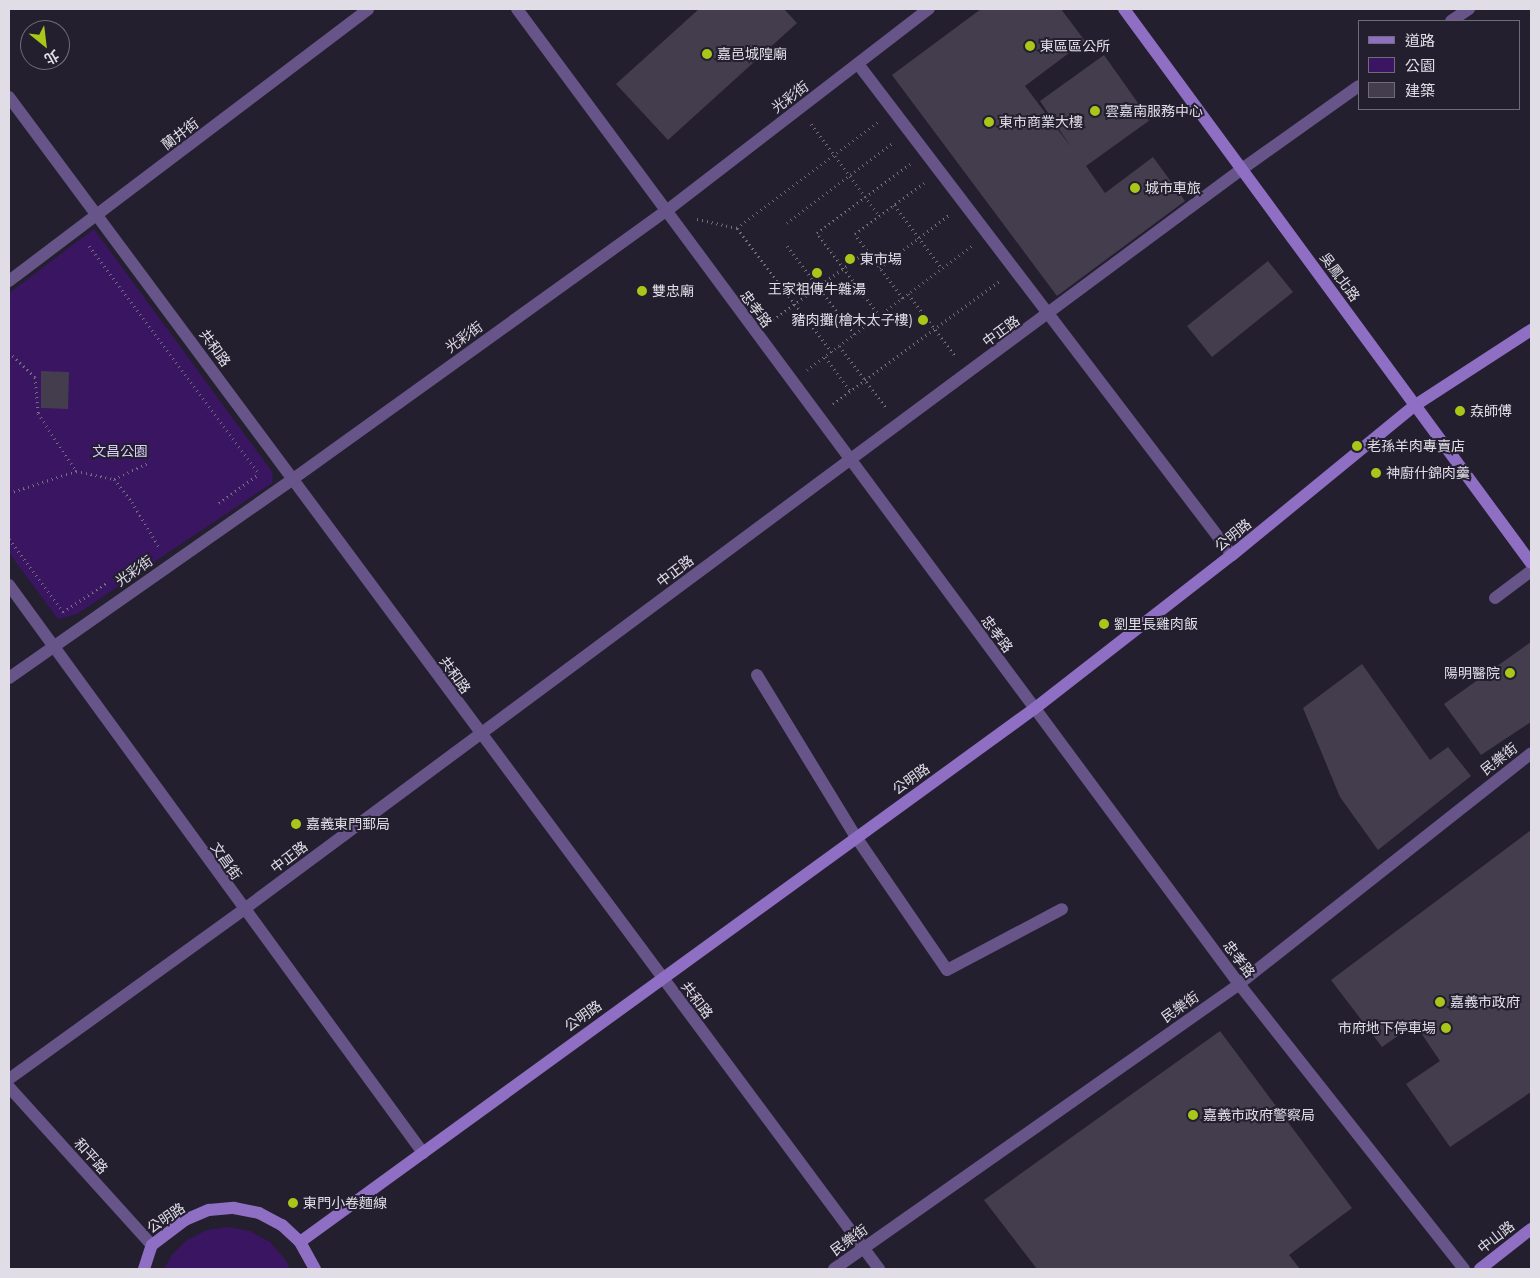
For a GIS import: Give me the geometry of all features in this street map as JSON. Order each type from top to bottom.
[{"type":"street","name":"蘭井街","points":[[9,281],[368,9]]},
{"type":"street","name":"忠孝路","points":[[517,9],[816,416],[1239,984],[1464,1269]]},
{"type":"street","name":"光彩街","points":[[9,678],[53,644],[293,479],[665,212],[928,9]]},
{"type":"street","name":"吳鳳北路","points":[[1124,9],[1531,563]]},
{"type":"street","points":[[1452,20],[1469,9]]},
{"type":"street","points":[[858,64],[987,236],[1232,555]]},
{"type":"street","name":"中正路","points":[[9,1079],[243,910],[898,424],[1048,315],[1242,169],[1358,87]]},
{"type":"street","name":"共和路","points":[[9,97],[99,214],[480,734],[879,1269]]},
{"type":"street","name":"公明路","points":[[300,1242],[1034,709],[1232,555],[1414,406],[1531,330]]},
{"type":"street","points":[[1496,598],[1531,571]]},
{"type":"street","name":"文昌街","points":[[9,585],[243,910],[422,1153]]},
{"type":"street","points":[[757,675],[856,837],[947,970],[1062,909]]},
{"type":"street","name":"民樂街","points":[[834,1269],[1239,984],[1531,753]]},
{"type":"street","name":"和平路","points":[[9,1087],[152,1245]]},
{"type":"street","name":"公明路","points":[[144,1269],[152,1245],[185,1220],[209,1210],[234,1208],[259,1213],[282,1225],[300,1242],[315,1269]]},
{"type":"street","name":"中山路","points":[[1480,1269],[1531,1229]]},
{"type":"path","points":[[799,109],[879,216]]},
{"type":"path","points":[[832,352],[738,228],[893,110]]},
{"type":"path","points":[[788,223],[908,131]]},
{"type":"path","points":[[880,316],[818,233],[924,153]]},
{"type":"path","points":[[903,298],[855,234],[939,172]]},
{"type":"path","points":[[880,268],[964,204]]},
{"type":"path","points":[[894,205],[942,269]]},
{"type":"path","points":[[792,382],[987,236]]},
{"type":"path","points":[[80,250],[88,244],[259,474]]},
{"type":"path","points":[[787,246],[854,334]]},
{"type":"path","points":[[755,333],[868,251]]},
{"type":"path","points":[[816,416],[1013,270]]},
{"type":"path","points":[[908,294],[968,374]]},
{"type":"path","points":[[839,346],[898,424]]},
{"type":"path","points":[[9,352],[35,377],[38,413],[76,471]]},
{"type":"path","points":[[825,357],[850,391]]},
{"type":"path","points":[[9,494],[76,471],[114,479],[149,463]]},
{"type":"path","points":[[114,479],[132,502],[159,547],[151,553]]},
{"type":"path","points":[[9,540],[62,612],[111,580]]},
{"type":"green space","name":"文昌公園","points":[[94,229],[273,473],[272,483],[77,614],[58,619],[9,553],[9,293]]},
{"type":"green space","points":[[228,1227],[250,1231],[270,1242],[285,1259],[290,1269],[164,1269],[172,1255],[187,1240],[207,1230]]},
{"type":"building","name":"嘉邑城隍廟","points":[[699,9],[784,9],[797,23],[668,140],[616,84]]},
{"type":"building","name":"東市商業大樓","points":[[981,9],[1061,9],[1085,41],[1025,86],[1071,147],[1040,101],[1104,55],[1150,120],[1086,166],[1105,193],[1153,157],[1185,201],[1057,296],[892,75]]},
{"type":"building","points":[[1268,261],[1293,292],[1212,357],[1187,326]]},
{"type":"building","points":[[41,371],[69,372],[68,409],[41,408]]},
{"type":"building","name":"陽明醫院","points":[[1531,642],[1531,722],[1481,755],[1444,704]]},
{"type":"building","points":[[1362,664],[1430,760],[1448,747],[1471,776],[1378,850],[1340,797],[1303,708]]},
{"type":"building","name":"嘉義市政府","points":[[1531,830],[1531,1092],[1450,1147],[1406,1084],[1440,1061],[1415,1024],[1382,1047],[1331,980]]},
{"type":"building","name":"嘉義市政府警察局","points":[[1220,1031],[1352,1208],[1289,1255],[1300,1269],[1037,1269],[984,1200]]},
{"type":"place","name":"東區區公所","points":[[1030,46]]},
{"type":"place","name":"嘉邑城隍廟","points":[[707,54]]},
{"type":"place","name":"雲嘉南服務中心","points":[[1095,111]]},
{"type":"place","name":"東市商業大樓","points":[[989,122]]},
{"type":"place","name":"城市車旅","points":[[1135,188]]},
{"type":"place","name":"東市場","points":[[850,259]]},
{"type":"place","name":"王家祖傳牛雜湯","points":[[817,273]]},
{"type":"place","name":"雙忠廟","points":[[642,291]]},
{"type":"place","name":"豬肉攤(檜木太子樓)","points":[[923,320]]},
{"type":"place","name":"𡘙師傅","points":[[1460,411]]},
{"type":"place","name":"老孫羊肉專賣店","points":[[1357,446]]},
{"type":"place","name":"神廚什錦肉羹","points":[[1376,473]]},
{"type":"place","name":"劉里長雞肉飯","points":[[1104,624]]},
{"type":"place","name":"陽明醫院","points":[[1510,673]]},
{"type":"place","name":"嘉義東門郵局","points":[[296,824]]},
{"type":"place","name":"嘉義市政府","points":[[1440,1002]]},
{"type":"place","name":"市府地下停車場","points":[[1446,1028]]},
{"type":"place","name":"嘉義市政府警察局","points":[[1193,1115]]},
{"type":"place","name":"東門小卷麵線","points":[[293,1203]]}]
